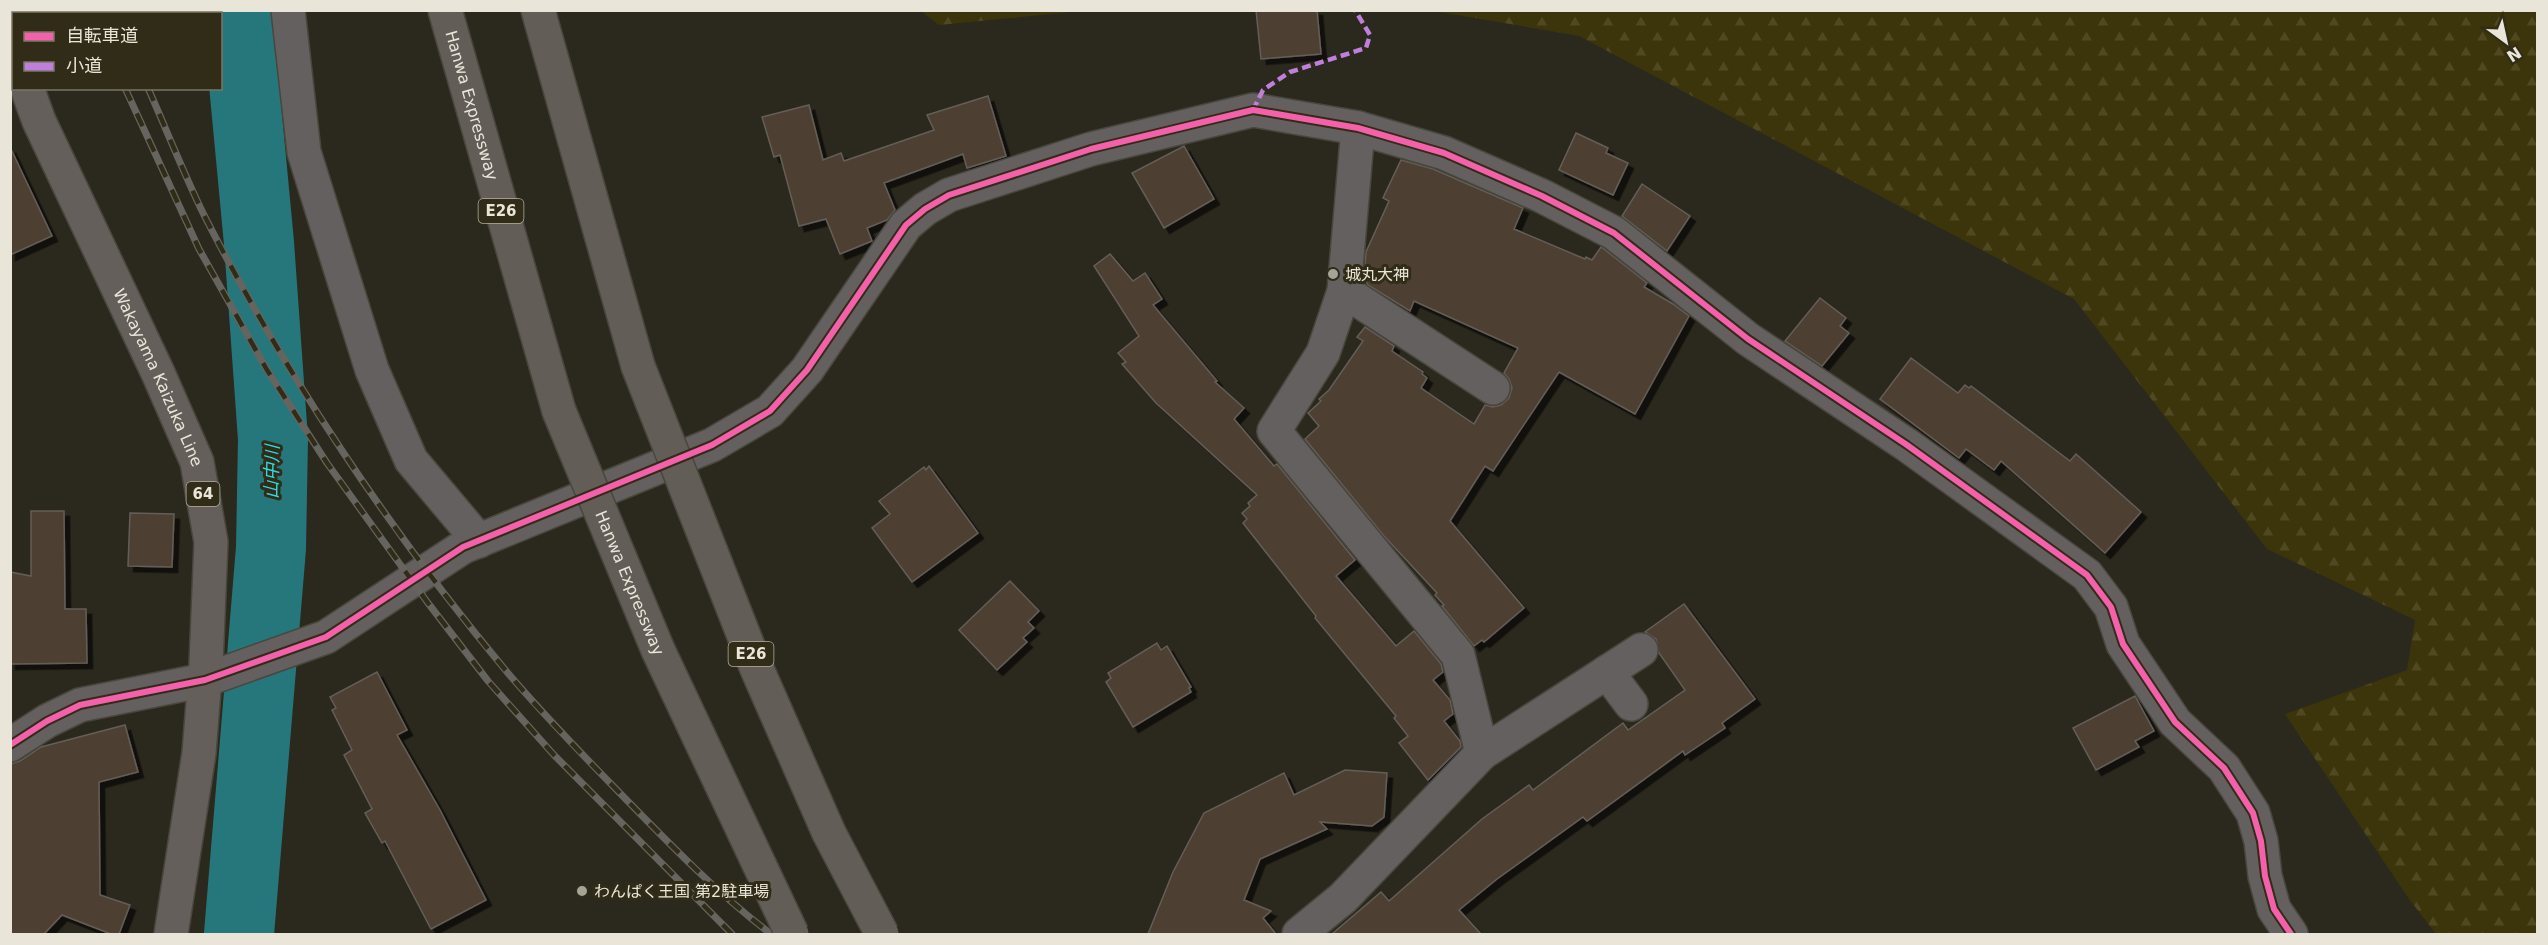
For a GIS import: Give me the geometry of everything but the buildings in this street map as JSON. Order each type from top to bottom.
[{"type":"highway","name":"Hanwa Expressway","points":[[445,10],[559,411],[658,650],[792,934]]},
{"type":"highway","name":"E26","points":[[538,10],[638,366],[757,669],[829,833],[882,934]]},
{"type":"main road","name":"Wakayama Kaizuka Line","points":[[28,90],[44,132],[158,373],[197,462],[211,543],[205,680],[199,753],[171,934]]},
{"type":"street","points":[[288,10],[304,152],[372,370],[411,460],[479,541]]},
{"type":"street","points":[[10,745],[47,721],[80,705],[205,680],[326,637],[463,547],[712,445],[770,411],[807,370],[906,225],[925,209],[949,195],[1091,149],[1253,110],[1358,128],[1444,153],[1542,196],[1614,233],[1748,339],[1907,445],[2088,575],[2110,607],[2123,644],[2175,722],[2224,768],[2253,813],[2261,841],[2265,876],[2274,909],[2291,934]]},
{"type":"street","points":[[1358,128],[1344,291],[1323,353],[1274,431],[1458,655],[1482,753]]},
{"type":"street","points":[[1344,291],[1493,388]]},
{"type":"street","points":[[1299,934],[1343,898],[1482,753],[1641,650]]},
{"type":"street","points":[[1606,672],[1631,704]]},
{"type":"green space","points":[[921,10],[1081,11],[939,25]]},
{"type":"green space","points":[[1434,11],[2537,11],[2537,934],[2436,934],[2409,899],[2285,714],[2407,670],[2415,620],[2267,549],[2074,299],[1579,36]]},
{"type":"waterway","name":"山中川","points":[[237,10],[259,243],[273,439],[271,548],[239,934]]},
{"type":"railway","points":[[126,90],[199,249],[267,370],[327,463],[428,603],[488,681],[554,755],[732,934]]},
{"type":"railway","points":[[149,90],[204,215],[270,335],[343,452],[422,565],[507,672],[558,729],[689,862],[771,934]]},
{"type":"marked path","points":[[1253,110],[1263,90],[1290,72],[1366,48],[1370,35],[1355,10]]},
{"type":"cycle path","points":[[10,745],[47,721],[80,705],[205,680],[326,637],[463,547],[712,445],[770,411],[807,370],[906,225],[925,209],[949,195],[1091,149],[1253,110],[1358,128],[1444,153],[1542,196],[1614,233],[1748,339],[1907,445],[2087,575],[2111,607],[2123,644],[2175,722],[2224,768],[2253,813],[2261,841],[2265,876],[2274,909],[2291,934]]},
{"type":"place","name":"城丸大神","points":[[1333,274]]},
{"type":"place","name":"わんぱく王国 第2駐車場","points":[[582,891]]}]
